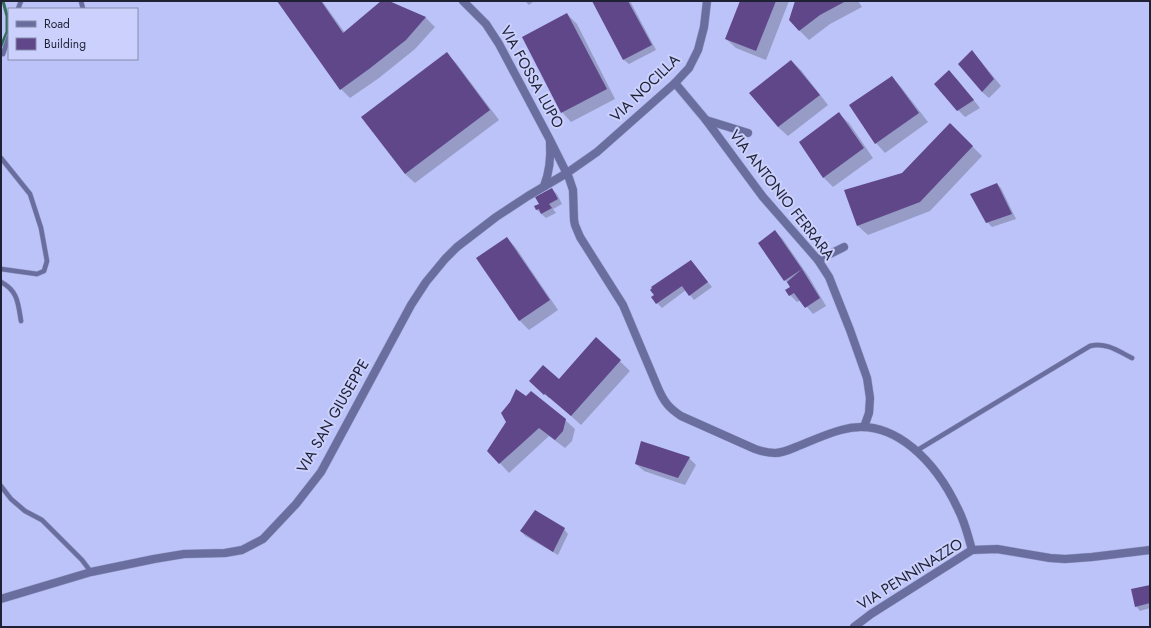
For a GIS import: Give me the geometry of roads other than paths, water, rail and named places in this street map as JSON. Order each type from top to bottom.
[{"type":"street","name":"VIA FOSSA LUPO","points":[[463,1],[486,24],[499,44],[567,173],[573,190],[575,225],[580,237],[623,305],[663,399],[670,408],[681,416],[765,452],[776,453],[788,450],[854,426],[885,431],[901,439],[916,451],[935,471],[948,490],[958,509],[972,550]]},
{"type":"street","name":"VIA NOCILLA","points":[[567,173],[597,152],[675,83],[688,68],[698,50],[704,27],[708,1]]},
{"type":"street","name":"VIA ANTONIO FERRARA","points":[[675,83],[706,120],[763,197],[818,260],[828,277],[850,330],[867,378],[870,398],[869,413],[864,427]]},
{"type":"street","points":[[706,120],[748,132]]},
{"type":"street","points":[[544,186],[548,176],[551,159],[550,140]]},
{"type":"street","name":"VIA SAN GIUSEPPE","points":[[1,599],[91,572],[184,554],[225,553],[242,550],[263,539],[296,504],[320,472],[411,305],[426,282],[445,259],[457,247],[496,217],[567,173]]},
{"type":"street","points":[[818,260],[844,247]]},
{"type":"street","name":"VIA PENNINAZZO","points":[[854,627],[886,604],[972,550],[997,549],[1065,559],[1150,550]]},
{"type":"lane","points":[[3,54],[8,39]]},
{"type":"lane","points":[[1,158],[30,194],[41,228],[47,261],[44,270],[37,274],[1,269]]},
{"type":"lane","points":[[1,282],[6,284],[14,291],[18,300],[21,321]]},
{"type":"lane","points":[[916,451],[1090,346],[1098,344],[1104,345],[1132,358]]},
{"type":"lane","points":[[1,486],[11,500],[25,511],[42,520],[82,560],[91,572]]},
{"type":"waterway","points":[[1,46],[7,32],[7,16],[3,1]]}]
